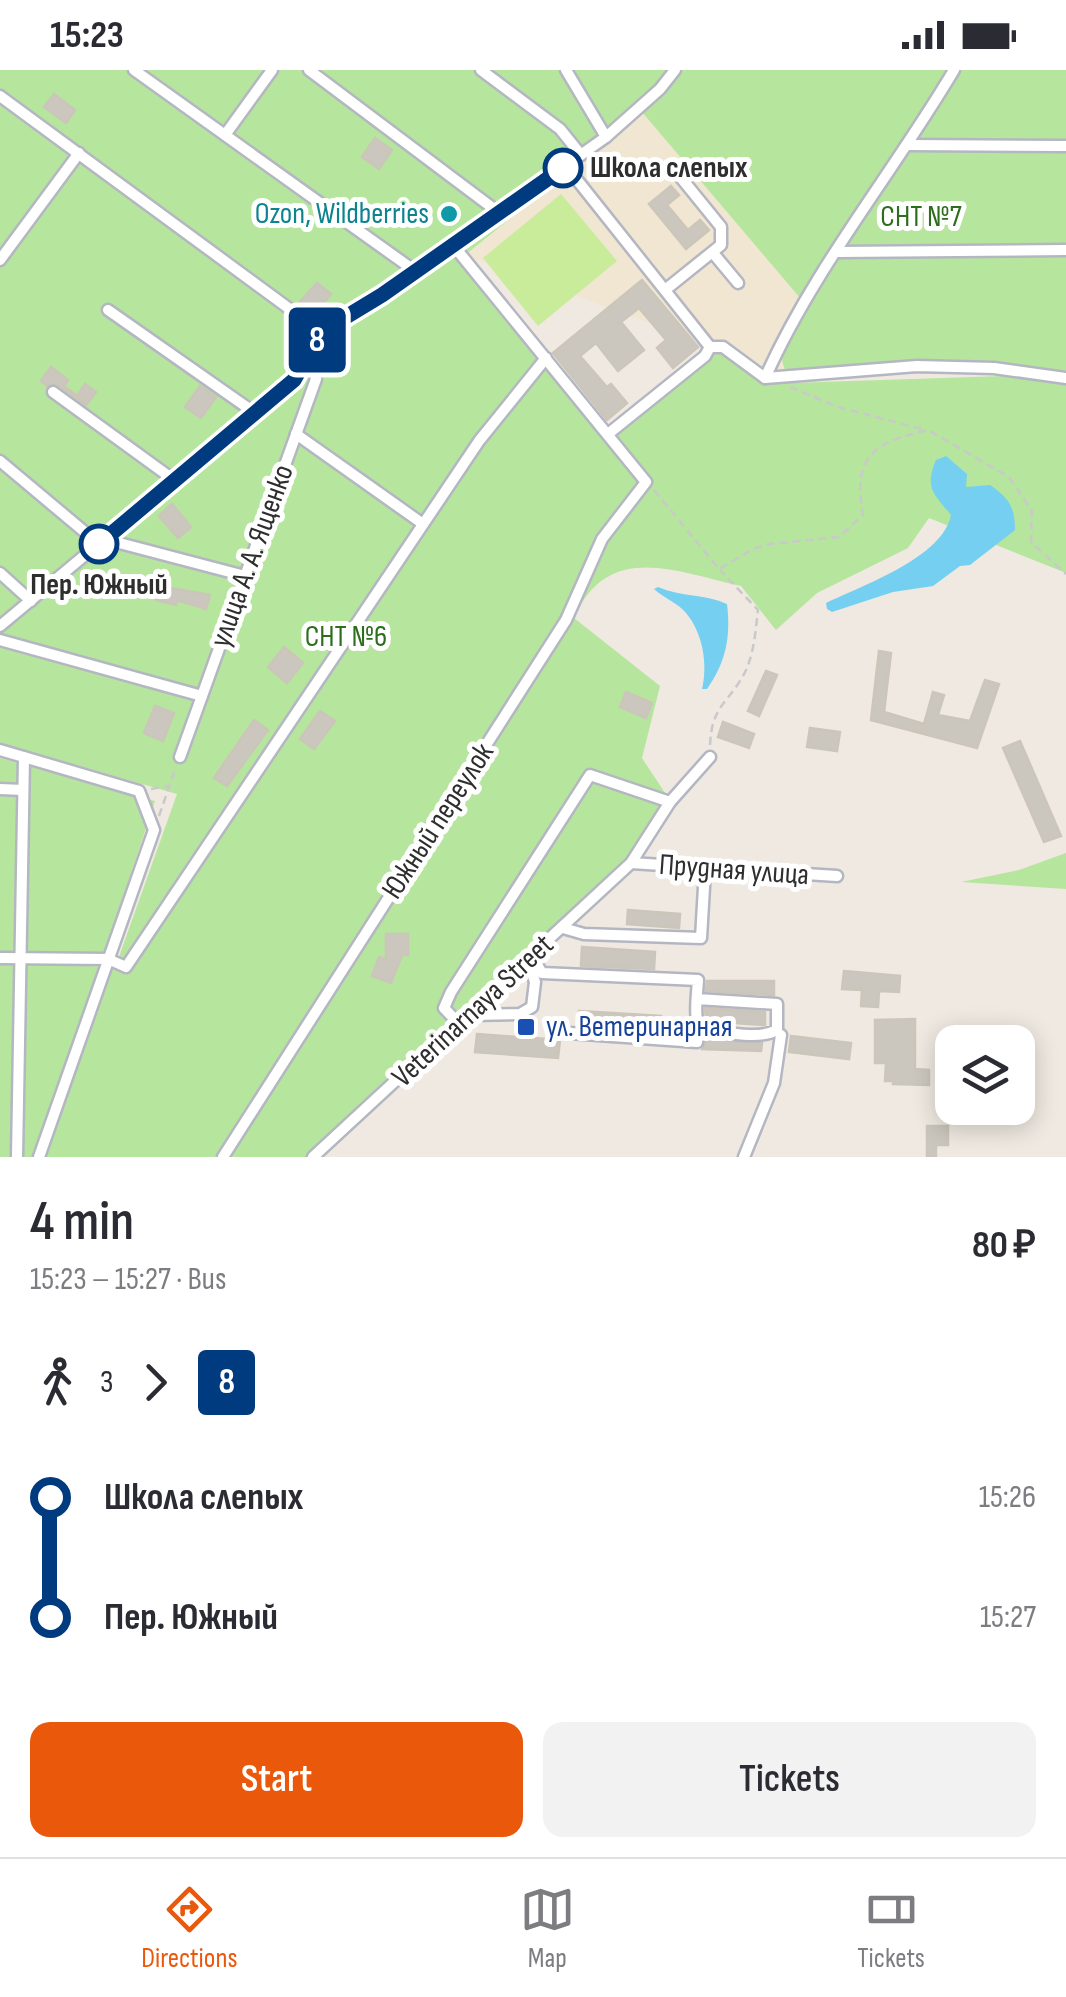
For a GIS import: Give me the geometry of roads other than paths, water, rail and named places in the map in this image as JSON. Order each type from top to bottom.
[{"type":"street","points":[[134,70],[415,272]]},
{"type":"street","points":[[224,135],[272,70]]},
{"type":"street","points":[[309,70],[498,212]]},
{"type":"street","points":[[481,70],[560,129],[581,156]]},
{"type":"street","points":[[566,70],[606,137]]},
{"type":"street","points":[[0,626],[294,380],[321,332],[415,272],[581,156],[660,89],[675,70]]},
{"type":"street","points":[[765,378],[784,336],[910,145],[954,70]]},
{"type":"street","points":[[0,96],[321,332]]},
{"type":"street","points":[[910,145],[1066,146]]},
{"type":"street","points":[[0,260],[79,153]]},
{"type":"street","points":[[566,166],[710,347]]},
{"type":"street","points":[[664,290],[721,246],[720,227],[678,174]]},
{"type":"street","points":[[452,245],[608,434],[705,356],[710,347]]},
{"type":"street","points":[[837,252],[1066,250]]},
{"type":"street","points":[[713,252],[738,284]]},
{"type":"street","points":[[108,310],[255,413]]},
{"type":"street","points":[[710,347],[723,347],[765,378],[917,366],[994,368],[1066,378]]},
{"type":"street","name":"улица А. А. Ященко","points":[[180,756],[316,379],[310,355]]},
{"type":"street","points":[[0,958],[108,959],[126,967],[479,441],[546,358]]},
{"type":"street","points":[[52,392],[174,480]]},
{"type":"street","points":[[296,434],[424,524]]},
{"type":"street","name":"Южный переулок","points":[[224,1157],[566,620],[602,539],[646,482],[608,434]]},
{"type":"street","points":[[0,461],[101,542],[245,576]]},
{"type":"street","points":[[0,574],[31,600]]},
{"type":"street","points":[[0,640],[202,696]]},
{"type":"street","points":[[0,750],[140,791],[154,830],[39,1157]]},
{"type":"street","points":[[17,1157],[24,757]]},
{"type":"street","name":"Veterinarnaya Street","points":[[313,1157],[631,863],[670,802],[710,757]]},
{"type":"street","points":[[460,1025],[444,1008],[451,992],[590,775],[670,802]]},
{"type":"street","points":[[0,789],[24,790]]},
{"type":"street","name":"Прудная улица","points":[[631,863],[837,876]]},
{"type":"street","points":[[563,928],[584,934],[701,938],[704,870]]},
{"type":"street","points":[[530,958],[542,972],[698,980],[697,1042],[570,1033]]},
{"type":"street","points":[[470,1014],[520,1014],[532,1006],[535,982],[530,958]]},
{"type":"street","points":[[697,1000],[766,1001],[777,1004],[779,1019],[778,1030],[772,1034],[699,1030]]},
{"type":"street","points":[[744,1157],[774,1083],[780,1035]]},
{"type":"water","points":[[946,456],[967,474],[966,487],[990,485],[1006,499],[1014,515],[1015,530],[970,565],[960,566],[933,586],[893,592],[832,612],[827,609],[826,603],[918,557],[945,530],[951,515],[936,496],[931,477],[936,460]]},
{"type":"water","points":[[654,589],[727,604],[726,649],[707,689],[702,689],[704,660],[697,630],[683,609]]},
{"type":"place","name":"Школа слепых","points":[[563,168]]},
{"type":"place","name":"Ozon, Wildberries","points":[[449,214]]},
{"type":"place","name":"Пер. Южный","points":[[99,544]]},
{"type":"place","name":"ул. Ветеринарная","points":[[526,1027]]},
{"type":"park label","name":"СНТ №7","points":[[921,217]]},
{"type":"park label","name":"СНТ №6","points":[[346,637]]}]
